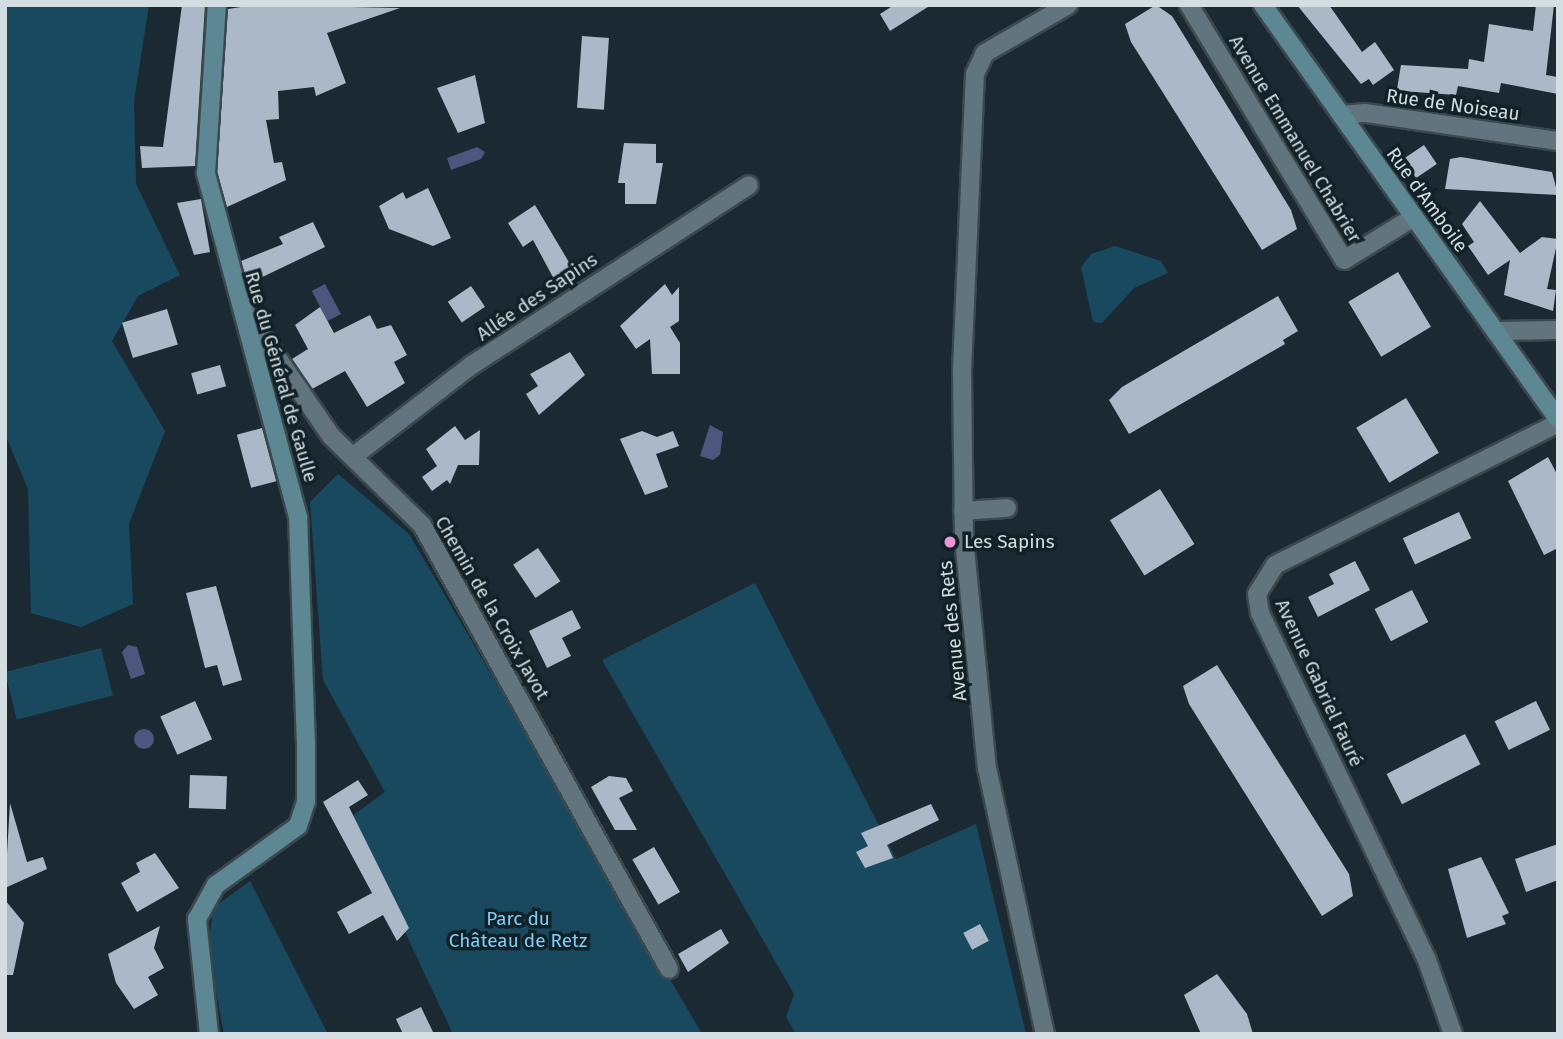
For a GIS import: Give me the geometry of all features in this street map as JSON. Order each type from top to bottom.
[{"type":"street","name":"Rue du Général de Gaulle","points":[[209,1034],[197,919],[216,885],[298,825],[306,802],[298,517],[237,298],[206,173],[217,5]]},
{"type":"street","name":"Avenue des Rets","points":[[1045,1034],[986,769],[963,511],[962,370],[975,74],[985,53],[1068,5]]},
{"type":"street","name":"Avenue Emmanuel Chabrier","points":[[1189,5],[1344,260],[1414,218]]},
{"type":"street","name":"Rue d'Amboile","points":[[1262,5],[1558,421]]},
{"type":"street","name":"Rue de Noiseau","points":[[1341,115],[1365,113],[1558,141]]},
{"type":"street","name":"Allée des Sapins","points":[[355,455],[472,365],[749,185]]},
{"type":"street","name":"Chemin de la Croix Javot","points":[[237,298],[331,436],[355,455],[422,525],[669,969]]},
{"type":"street","points":[[1495,331],[1558,330]]},
{"type":"street","name":"Avenue Gabriel Fauré","points":[[1453,1034],[1427,960],[1260,612],[1257,594],[1275,565],[1558,421]]},
{"type":"street","points":[[963,511],[1007,509]]},
{"type":"green space","points":[[5,5],[149,5],[134,101],[136,184],[180,275],[138,296],[112,341],[165,431],[129,524],[133,604],[81,627],[31,613],[28,489],[5,434]]},
{"type":"green space","points":[[1115,246],[1161,261],[1168,273],[1134,288],[1102,323],[1093,322],[1081,267],[1091,254]]},
{"type":"green space","name":"Parc du Château de Retz","points":[[338,474],[409,534],[702,1034],[453,1034],[351,817],[385,792],[323,680],[310,502]]},
{"type":"green space","points":[[755,583],[896,859],[976,824],[1026,1034],[796,1034],[786,1017],[794,994],[602,660]]},
{"type":"green space","points":[[101,648],[113,696],[17,719],[5,672]]},
{"type":"green space","points":[[250,881],[328,1034],[224,1034],[208,949],[213,908]]},
{"type":"shaded area","points":[[477,147],[485,152],[481,159],[451,170],[447,158]]},
{"type":"shaded area","points":[[325,284],[341,314],[328,321],[312,291]]},
{"type":"shaded area","points":[[710,425],[723,432],[720,455],[713,460],[700,456]]},
{"type":"shaded area","points":[[128,645],[137,647],[145,674],[131,679],[122,652]]},
{"type":"shaded area","points":[[144,729],[151,732],[154,739],[151,746],[144,749],[137,746],[134,739],[137,732]]},
{"type":"building","points":[[182,5],[205,5],[195,166],[142,168],[140,146],[163,147]]},
{"type":"building","points":[[254,5],[400,8],[327,33],[346,83],[316,96],[314,87],[278,91],[279,119],[266,120],[274,163],[282,162],[286,180],[227,207],[217,172],[228,9]]},
{"type":"building","points":[[894,5],[931,5],[890,31],[880,14]]},
{"type":"building","points":[[1156,5],[1172,16],[1291,210],[1297,229],[1262,250],[1131,42],[1125,24]]},
{"type":"building","points":[[1297,5],[1329,5],[1362,52],[1375,42],[1394,70],[1373,85],[1369,79],[1361,84]]},
{"type":"building","points":[[1536,5],[1554,5],[1546,75],[1558,77],[1558,94],[1501,83],[1499,93],[1458,86],[1456,95],[1415,92],[1413,104],[1395,101],[1401,65],[1468,69],[1469,59],[1484,62],[1489,24],[1533,31]]},
{"type":"building","points":[[582,36],[609,38],[604,110],[577,108]]},
{"type":"building","points":[[475,75],[485,123],[458,133],[437,88]]},
{"type":"building","points":[[624,143],[656,144],[656,163],[663,163],[656,204],[625,204],[625,183],[618,183]]},
{"type":"building","points":[[1424,145],[1437,164],[1416,178],[1403,159]]},
{"type":"building","points":[[1461,157],[1552,172],[1558,195],[1445,189],[1450,159]]},
{"type":"building","points":[[428,188],[451,238],[433,246],[389,229],[379,206],[403,192],[406,199]]},
{"type":"building","points":[[201,199],[210,252],[194,255],[177,203]]},
{"type":"building","points":[[1480,201],[1520,253],[1542,237],[1558,239],[1547,289],[1556,290],[1553,311],[1504,295],[1510,260],[1488,275],[1468,246],[1474,242],[1462,224]]},
{"type":"building","points":[[535,205],[573,269],[555,281],[533,240],[523,247],[508,223]]},
{"type":"building","points":[[313,222],[325,247],[248,284],[241,261],[283,244],[279,237]]},
{"type":"building","points":[[1398,272],[1431,327],[1381,357],[1348,302]]},
{"type":"building","points":[[665,284],[672,295],[679,287],[679,321],[670,327],[680,343],[680,374],[652,374],[650,339],[636,349],[620,326]]},
{"type":"building","points":[[471,286],[485,307],[462,322],[448,302]]},
{"type":"building","points":[[1278,296],[1298,331],[1283,340],[1285,344],[1129,434],[1109,400],[1122,387]]},
{"type":"building","points":[[320,307],[334,333],[370,315],[377,329],[391,325],[407,355],[394,362],[405,383],[367,407],[345,371],[312,389],[292,359],[308,349],[295,325]]},
{"type":"building","points":[[167,309],[178,344],[133,358],[122,323]]},
{"type":"building","points":[[570,352],[585,375],[539,415],[526,394],[538,386],[530,374]]},
{"type":"building","points":[[220,365],[226,386],[197,394],[191,373]]},
{"type":"building","points":[[1406,398],[1439,453],[1389,483],[1356,428]]},
{"type":"building","points":[[455,426],[465,440],[480,430],[479,465],[458,465],[450,484],[447,480],[432,491],[422,477],[437,466],[426,449]]},
{"type":"building","points":[[262,428],[276,481],[251,488],[237,435]]},
{"type":"building","points":[[642,431],[657,437],[673,431],[679,446],[656,454],[668,487],[645,495],[620,439]]},
{"type":"building","points":[[1548,457],[1558,476],[1558,548],[1544,555],[1508,481]]},
{"type":"building","points":[[1160,489],[1194,544],[1144,575],[1110,520]]},
{"type":"building","points":[[1459,512],[1471,538],[1415,564],[1403,538]]},
{"type":"building","points":[[538,548],[560,581],[535,598],[513,565]]},
{"type":"building","points":[[1355,561],[1370,590],[1318,617],[1308,597],[1334,584],[1329,574]]},
{"type":"building","points":[[216,586],[242,680],[223,686],[217,665],[205,668],[186,593]]},
{"type":"building","points":[[1412,590],[1428,622],[1391,641],[1375,609]]},
{"type":"building","points":[[572,610],[581,628],[562,638],[571,656],[547,668],[529,631]]},
{"type":"building","points":[[1217,665],[1349,874],[1353,896],[1322,916],[1189,704],[1183,686]]},
{"type":"building","points":[[195,701],[212,739],[177,755],[160,716]]},
{"type":"building","points":[[1536,701],[1550,730],[1509,750],[1495,721]]},
{"type":"building","points":[[1465,734],[1480,764],[1402,804],[1387,774]]},
{"type":"building","points":[[190,775],[227,776],[226,809],[189,808]]},
{"type":"building","points":[[609,776],[626,778],[633,791],[619,798],[637,830],[615,830],[591,787]]},
{"type":"building","points":[[358,780],[368,795],[349,807],[409,928],[397,941],[383,915],[349,934],[337,912],[372,893],[323,802]]},
{"type":"building","points":[[10,803],[27,862],[43,857],[47,869],[5,888]]},
{"type":"building","points":[[931,804],[939,820],[887,845],[893,858],[865,868],[856,852],[868,846],[861,833]]},
{"type":"building","points":[[1558,844],[1558,880],[1526,892],[1515,859]]},
{"type":"building","points":[[654,847],[680,892],[658,905],[632,860]]},
{"type":"building","points":[[155,853],[179,888],[137,912],[121,883],[140,872],[136,863]]},
{"type":"building","points":[[1481,857],[1509,913],[1502,916],[1506,924],[1467,938],[1448,869]]},
{"type":"building","points":[[5,900],[24,923],[13,975],[5,975]]},
{"type":"building","points":[[980,924],[989,941],[972,950],[963,933]]},
{"type":"building","points":[[160,926],[154,948],[164,968],[148,977],[158,995],[134,1009],[116,983],[108,954]]},
{"type":"building","points":[[721,929],[729,943],[688,972],[678,954]]},
{"type":"building","points":[[1217,974],[1247,1014],[1253,1034],[1201,1034],[1184,995]]},
{"type":"building","points":[[421,1007],[434,1034],[403,1034],[396,1019]]},
{"type":"place","name":"Les Sapins","points":[[950,542]]}]
